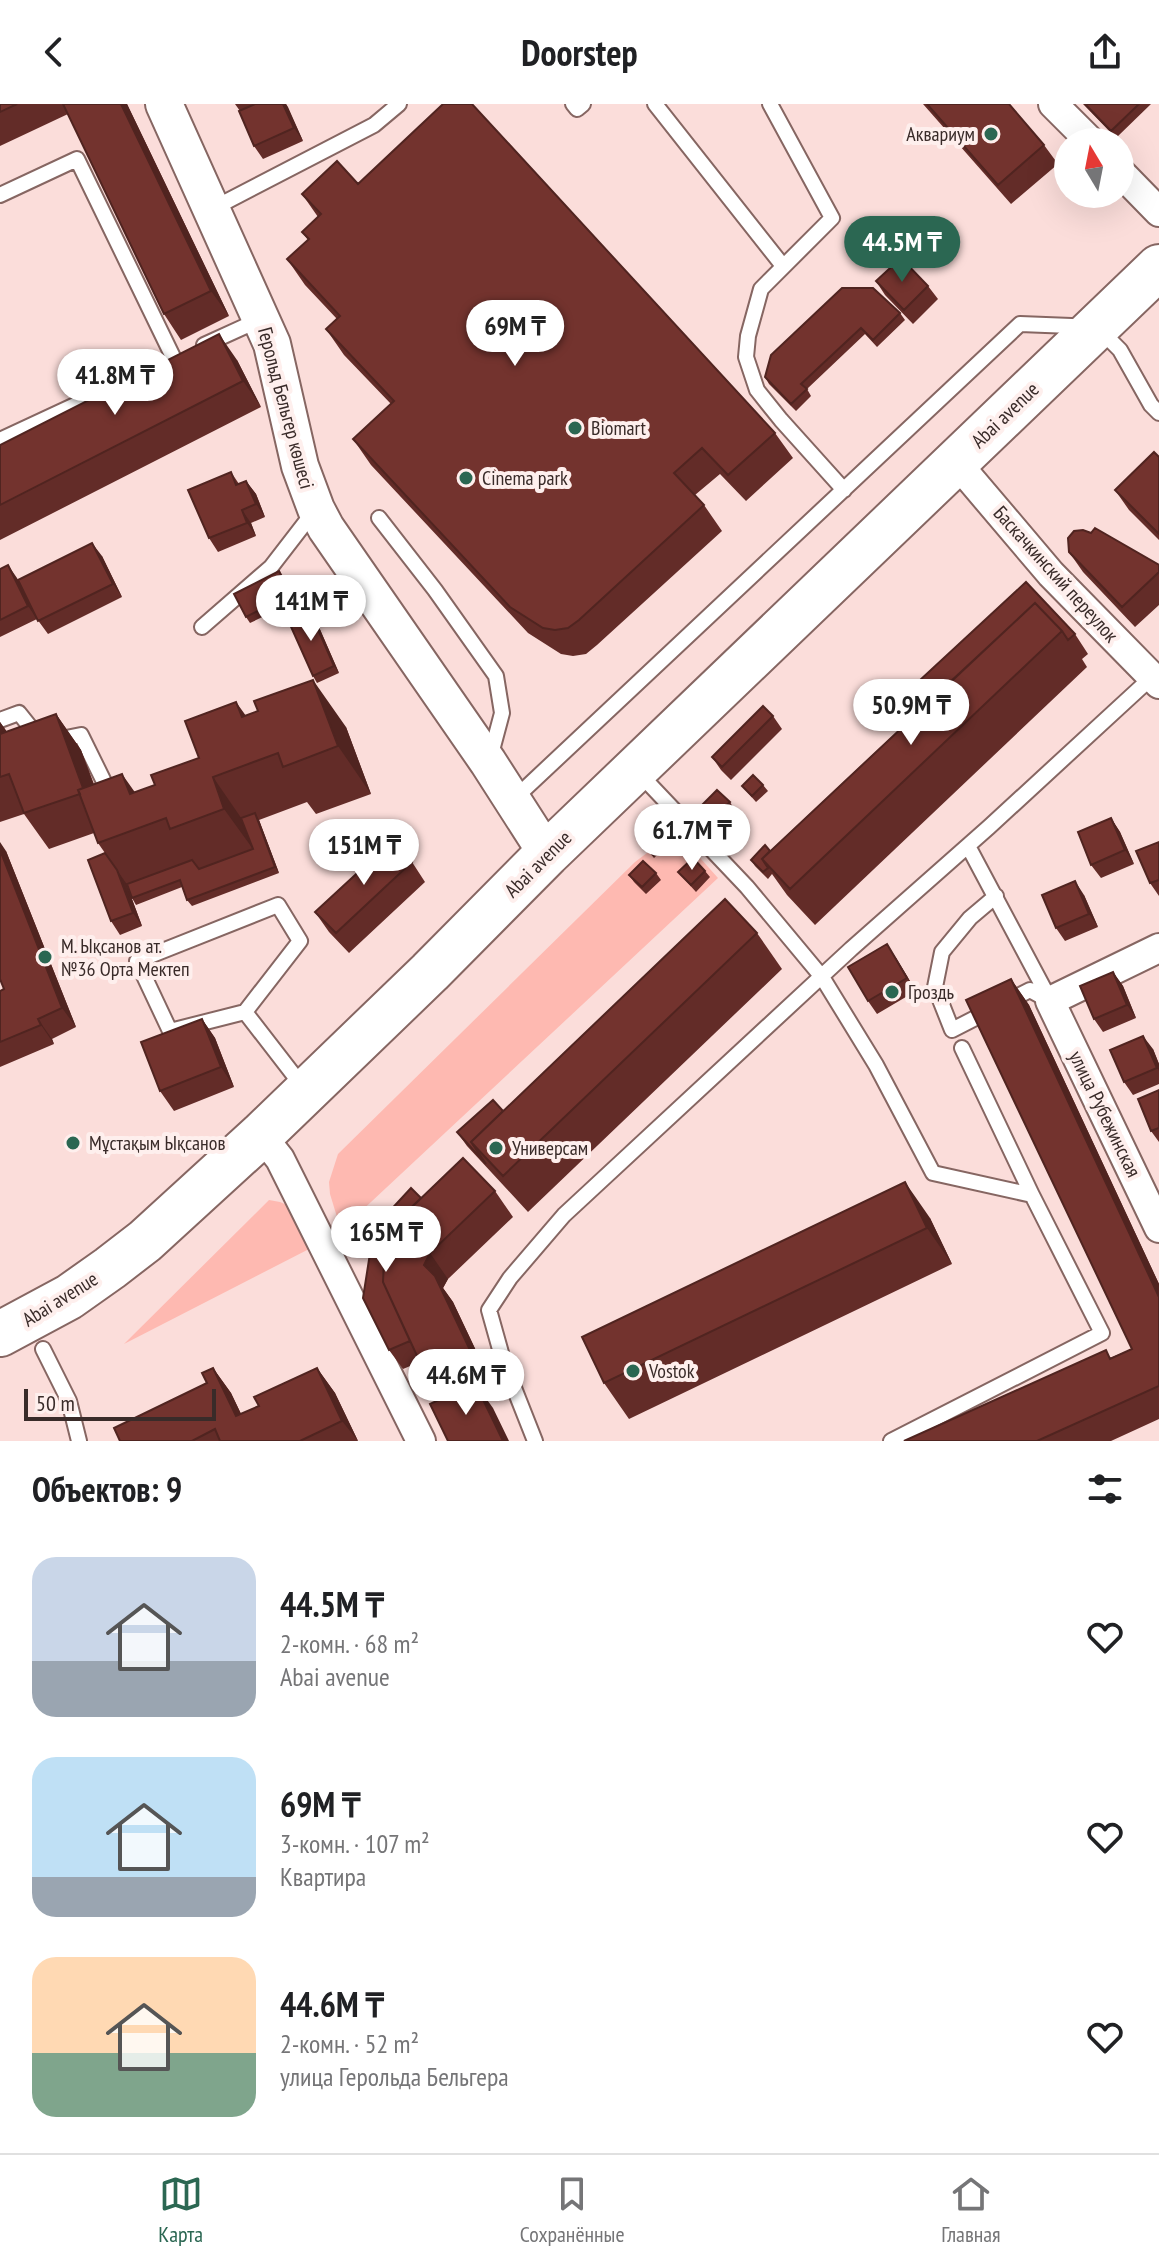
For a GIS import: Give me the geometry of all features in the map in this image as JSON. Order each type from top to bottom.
[{"type":"main road","name":"Abai avenue","points":[[15,1339],[145,1241],[261,1135],[547,854],[1159,267]]},
{"type":"street","name":"Герольд Бельгер көшесі","points":[[164,104],[262,319],[278,362],[300,466],[316,509],[547,854]]},
{"type":"street","points":[[1053,104],[1077,128]]},
{"type":"street","points":[[1134,186],[1159,212]]},
{"type":"street","name":"Баскачкинский переулок","points":[[956,462],[1051,574],[1155,681]]},
{"type":"street","points":[[1050,1001],[1159,948]]},
{"type":"street","name":"улица Рубежинская","points":[[1050,1001],[1159,1228]]},
{"type":"street","points":[[261,1135],[280,1159],[421,1441]]},
{"type":"lane","points":[[211,209],[374,125],[399,104]]},
{"type":"lane","points":[[573,104],[577,109],[583,104]]},
{"type":"lane","points":[[655,104],[783,266]]},
{"type":"lane","points":[[770,104],[832,218],[761,289],[748,336],[746,357],[757,390],[844,490]]},
{"type":"lane","points":[[0,195],[77,159],[174,359]]},
{"type":"lane","points":[[0,440],[262,319]]},
{"type":"lane","points":[[512,800],[1020,324],[1097,327],[1120,350],[1151,405],[1159,413]]},
{"type":"lane","points":[[202,627],[271,567],[316,509]]},
{"type":"lane","points":[[379,518],[496,676],[502,713],[488,762]]},
{"type":"lane","points":[[535,1441],[503,1360],[489,1310],[510,1278],[564,1215],[851,949],[1155,681]]},
{"type":"lane","points":[[0,720],[19,713],[43,743],[81,735],[115,803],[129,798]]},
{"type":"lane","points":[[635,770],[747,887],[822,977],[876,1065],[933,1173],[1032,1195]]},
{"type":"lane","points":[[968,846],[1050,1001]]},
{"type":"lane","points":[[996,896],[970,918],[942,952],[935,987],[952,1030],[1030,990],[1050,1001]]},
{"type":"lane","points":[[278,905],[300,941],[245,1012],[170,1031],[137,961],[278,905]]},
{"type":"lane","points":[[245,1012],[306,1090]]},
{"type":"lane","points":[[891,1441],[1102,1333],[962,1048]]},
{"type":"lane","points":[[15,1339],[69,1401],[79,1441]]},
{"type":"shaded area","points":[[676,831],[718,878],[341,1230],[329,1182],[338,1154],[635,862]]},
{"type":"shaded area","points":[[269,1200],[287,1205],[311,1248],[124,1344]]},
{"type":"building","points":[[0,104],[17,104],[0,112]]},
{"type":"building","points":[[63,104],[121,104],[211,291],[164,314]]},
{"type":"building","points":[[255,104],[283,104],[294,128],[254,146],[239,111]]},
{"type":"building","points":[[443,104],[472,104],[775,433],[728,475],[702,448],[674,473],[704,505],[568,628],[543,628],[510,607],[353,439],[394,401],[326,329],[340,316],[287,259],[309,239],[302,232],[321,214],[302,194],[337,161],[358,184]]},
{"type":"building","name":"Аквариум","points":[[927,104],[1009,104],[1044,145],[998,185]]},
{"type":"building","points":[[1085,104],[1139,104],[1114,128],[1108,128]]},
{"type":"building","points":[[901,258],[928,286],[904,310],[876,281]]},
{"type":"building","points":[[842,288],[873,288],[900,313],[873,340],[861,328],[801,384],[807,389],[791,404],[765,377],[771,355]]},
{"type":"building","points":[[219,334],[243,381],[0,505],[0,445]]},
{"type":"building","points":[[1154,452],[1159,457],[1159,534],[1115,490]]},
{"type":"building","points":[[231,472],[236,485],[246,481],[256,504],[242,510],[247,523],[209,538],[188,490]]},
{"type":"building","points":[[1095,528],[1159,565],[1159,572],[1122,607],[1069,552],[1068,538],[1074,531],[1091,533]]},
{"type":"building","points":[[92,543],[113,584],[38,621],[18,580]]},
{"type":"building","points":[[8,565],[28,606],[0,620],[0,569]]},
{"type":"building","points":[[279,571],[291,594],[246,617],[234,594]]},
{"type":"building","points":[[1026,582],[1075,634],[1068,640],[1035,603],[921,709],[906,693]]},
{"type":"building","points":[[1035,603],[1062,631],[790,889],[762,859]]},
{"type":"building","points":[[310,611],[334,666],[313,676],[288,620]]},
{"type":"building","points":[[313,680],[338,746],[283,767],[278,753],[213,777],[224,809],[170,829],[166,818],[98,843],[78,790],[122,774],[130,794],[155,785],[151,775],[199,758],[185,721],[236,702],[242,717],[258,711],[254,701]]},
{"type":"building","points":[[763,706],[773,716],[722,767],[712,757]]},
{"type":"building","points":[[56,714],[83,788],[78,790],[80,794],[24,813],[9,774],[0,777],[0,734]]},
{"type":"building","points":[[753,775],[763,785],[752,796],[742,786]]},
{"type":"building","points":[[717,790],[730,802],[715,816],[703,804]]},
{"type":"building","points":[[255,813],[275,867],[187,900],[180,880],[132,898],[127,884],[192,860],[199,869],[253,849],[241,818]]},
{"type":"building","points":[[1111,818],[1125,850],[1091,865],[1078,832]]},
{"type":"building","points":[[651,825],[663,837],[649,851],[637,838]]},
{"type":"building","points":[[392,841],[412,862],[336,933],[315,912]]},
{"type":"building","points":[[1159,842],[1159,880],[1150,883],[1136,851]]},
{"type":"building","points":[[765,845],[770,851],[762,859],[768,868],[763,872],[751,860]]},
{"type":"building","points":[[0,850],[62,1008],[38,1019],[41,1025],[0,1042],[0,991],[4,989],[0,979]]},
{"type":"building","points":[[105,853],[117,870],[133,913],[111,921],[88,860]]},
{"type":"building","points":[[693,858],[705,871],[691,885],[678,872]]},
{"type":"building","points":[[643,861],[656,873],[642,887],[629,875]]},
{"type":"building","points":[[1075,881],[1089,914],[1056,928],[1042,895]]},
{"type":"building","points":[[725,899],[757,933],[503,1176],[471,1142]]},
{"type":"building","points":[[887,944],[907,978],[868,1001],[848,967]]},
{"type":"building","points":[[1113,972],[1127,1005],[1094,1019],[1080,986]]},
{"type":"building","points":[[1011,979],[1159,1297],[1159,1386],[1037,1441],[904,1441],[1106,1350],[1110,1359],[1132,1349],[966,1000]]},
{"type":"building","points":[[202,1019],[221,1067],[160,1091],[141,1042]]},
{"type":"building","points":[[1143,1036],[1157,1068],[1124,1082],[1110,1050]]},
{"type":"building","points":[[1159,1090],[1159,1128],[1151,1131],[1138,1099]]},
{"type":"building","points":[[493,1100],[503,1111],[471,1142],[486,1164],[457,1132]]},
{"type":"building","points":[[463,1158],[495,1191],[430,1253],[424,1265],[435,1276],[470,1350],[424,1371],[383,1282],[384,1261],[397,1257],[400,1242],[389,1229]]},
{"type":"building","points":[[905,1182],[927,1228],[604,1383],[582,1337]]},
{"type":"building","points":[[411,1188],[421,1198],[389,1229],[400,1243],[397,1257],[384,1261],[383,1282],[410,1341],[389,1350],[363,1298],[374,1228]]},
{"type":"building","points":[[213,1368],[236,1416],[259,1406],[254,1397],[317,1368],[342,1421],[300,1441],[220,1441],[215,1429],[192,1441],[120,1441],[114,1428],[207,1383],[202,1373]]},
{"type":"building","points":[[475,1383],[503,1441],[448,1441],[430,1404]]},
{"type":"place","name":"Аквариум","points":[[991,134]]},
{"type":"place","name":"Biomart","points":[[575,428]]},
{"type":"place","name":"Cinema park","points":[[466,478]]},
{"type":"place","name":"М. Ықсанов ат. №36 Орта Мектеп","points":[[45,957]]},
{"type":"place","name":"Гроздь","points":[[892,992]]},
{"type":"place","name":"Мұстақым Ықсанов","points":[[73,1143]]},
{"type":"place","name":"Универсам","points":[[496,1148]]},
{"type":"place","name":"Vostok","points":[[633,1371]]}]
